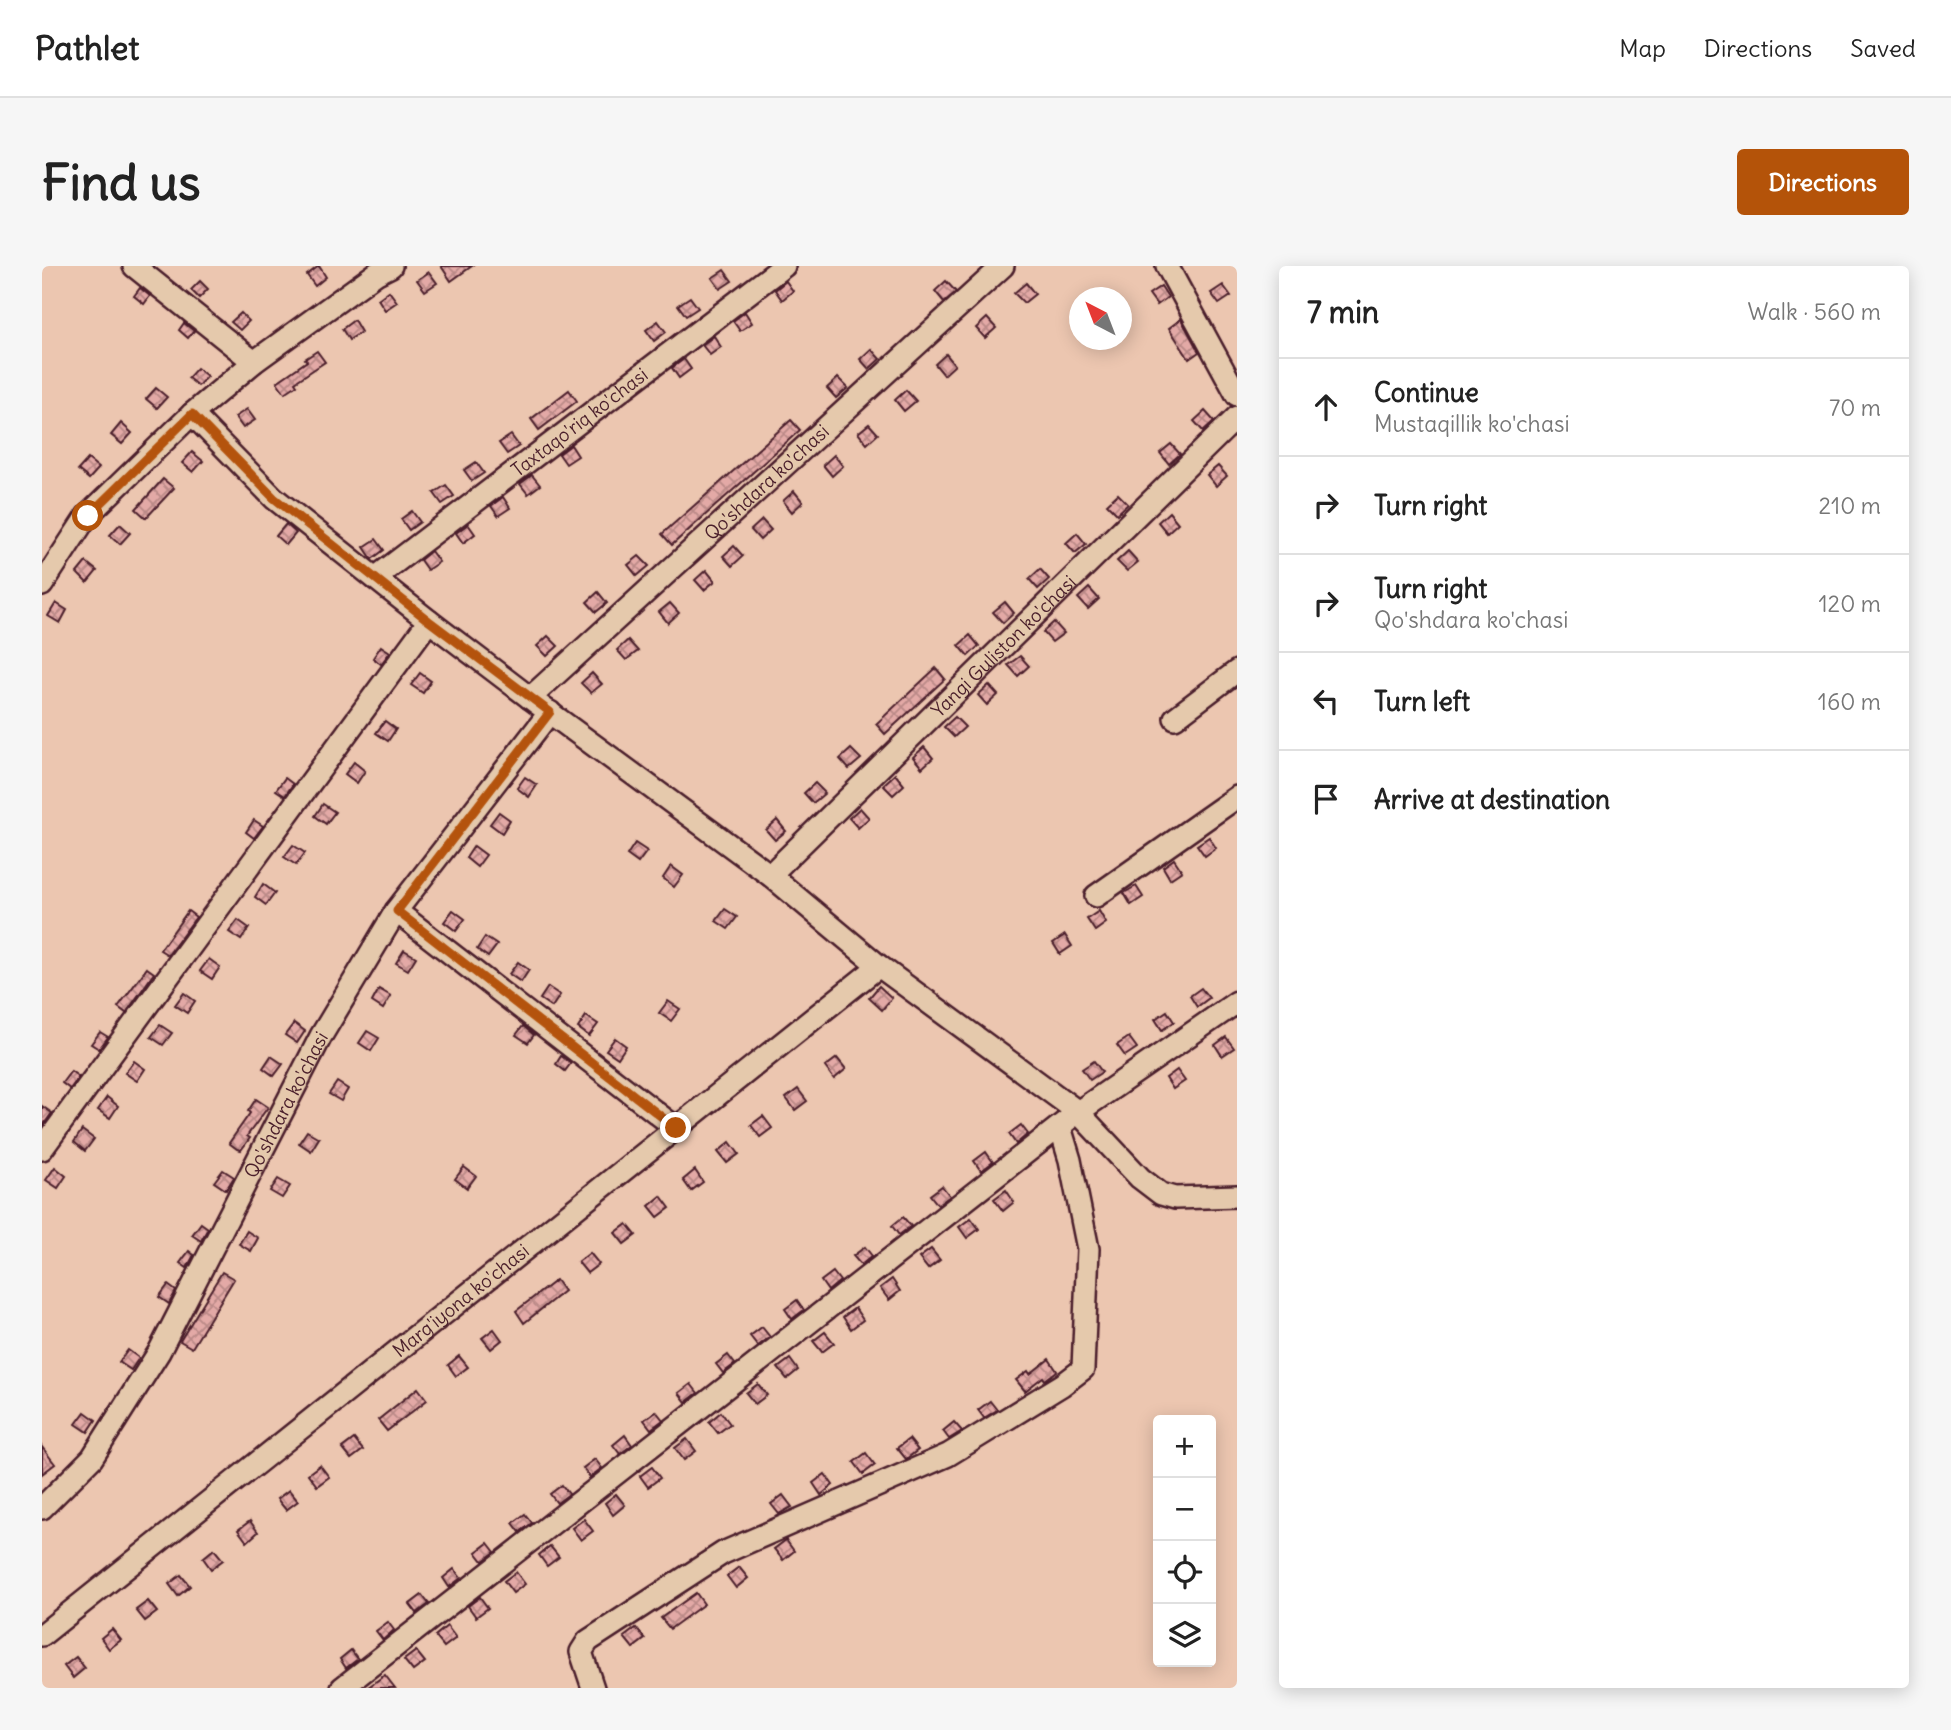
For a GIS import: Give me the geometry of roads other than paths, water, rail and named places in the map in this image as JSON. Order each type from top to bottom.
[{"type":"street","points":[[134,266],[254,362]]},
{"type":"street","points":[[42,585],[88,516],[192,414],[254,362],[377,273],[391,266]]},
{"type":"street","name":"Taxtaqo'riq ko'chasi","points":[[375,578],[784,266]]},
{"type":"street","name":"Qo'shdara ko'chasi","points":[[530,698],[1003,266]]},
{"type":"street","points":[[1167,266],[1237,395]]},
{"type":"street","points":[[192,414],[274,498],[530,698],[770,875],[878,966],[1078,1112],[1140,1178],[1161,1194],[1175,1198],[1237,1196]]},
{"type":"street","name":"Yangi Guliston ko'chasi","points":[[770,875],[1237,417]]},
{"type":"street","points":[[42,1149],[429,621]]},
{"type":"street","points":[[1175,719],[1237,671]]},
{"type":"street","name":"Qo'shdara ko'chasi","points":[[42,1508],[92,1458],[159,1352],[321,1036],[397,911],[550,712]]},
{"type":"street","points":[[1096,896],[1237,797]]},
{"type":"street","points":[[397,911],[676,1128]]},
{"type":"street","name":"Marg'iyona ko'chasi","points":[[42,1635],[878,966]]},
{"type":"street","points":[[342,1688],[1078,1112],[1237,1002]]},
{"type":"street","points":[[593,1688],[581,1652],[588,1641],[649,1599],[723,1553],[948,1455],[1062,1385],[1083,1369],[1088,1249],[1070,1160],[1059,1127]]}]
